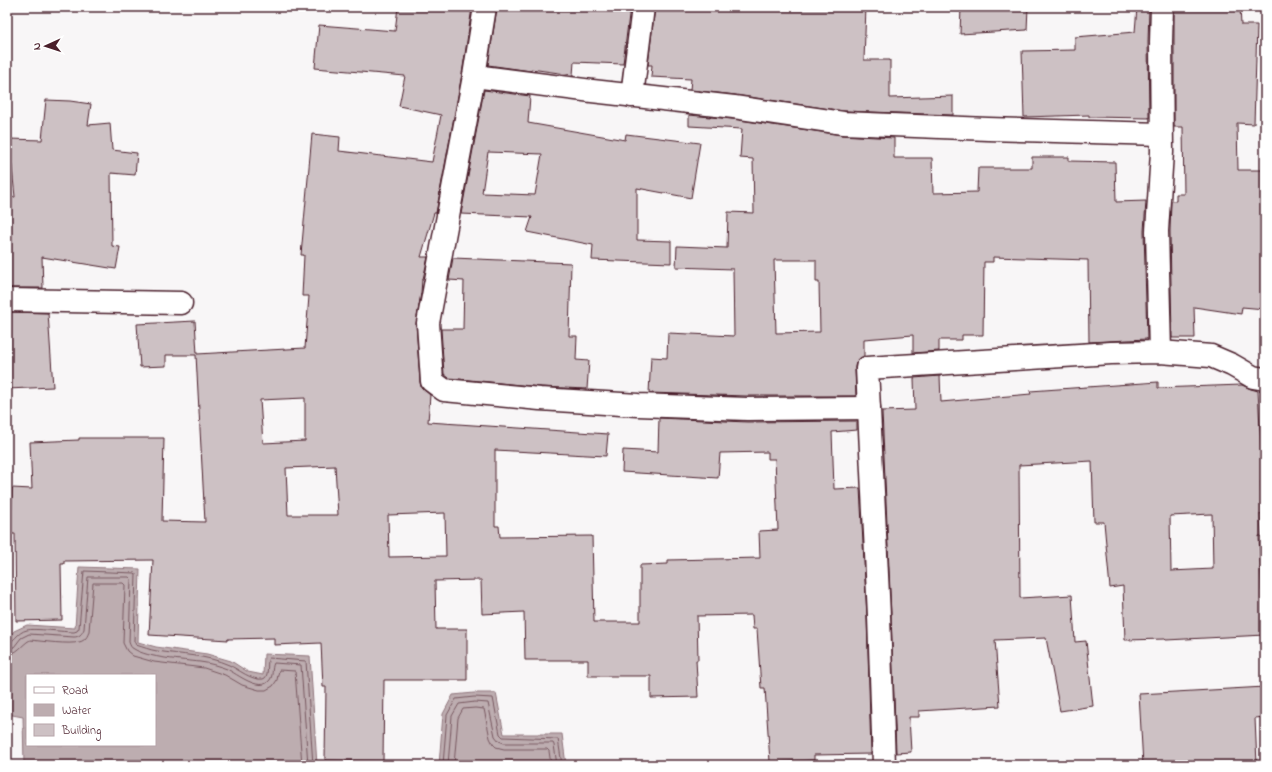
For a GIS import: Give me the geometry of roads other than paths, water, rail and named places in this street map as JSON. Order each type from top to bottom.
[{"type":"street","points":[[485,7],[474,76],[428,323],[432,380],[444,390],[548,400],[747,409],[869,408]]},
{"type":"street","points":[[632,96],[643,7]]},
{"type":"street","points":[[1160,352],[1157,231],[1162,152],[1160,42],[1162,7]]},
{"type":"street","points":[[474,76],[734,107],[843,123],[1161,134]]},
{"type":"street","points":[[7,300],[181,303]]},
{"type":"street","points":[[884,765],[879,616],[867,368],[1111,353],[1160,352],[1211,356],[1232,365],[1252,377],[1265,379]]},
{"type":"water","points":[[79,567],[140,569],[138,642],[156,647],[207,654],[231,661],[248,672],[263,675],[264,654],[310,656],[317,765],[24,765],[23,717],[7,714],[7,641],[14,631],[27,625],[75,628]]},
{"type":"water","points":[[496,693],[504,734],[562,734],[566,765],[439,765],[443,714],[453,695]]}]
